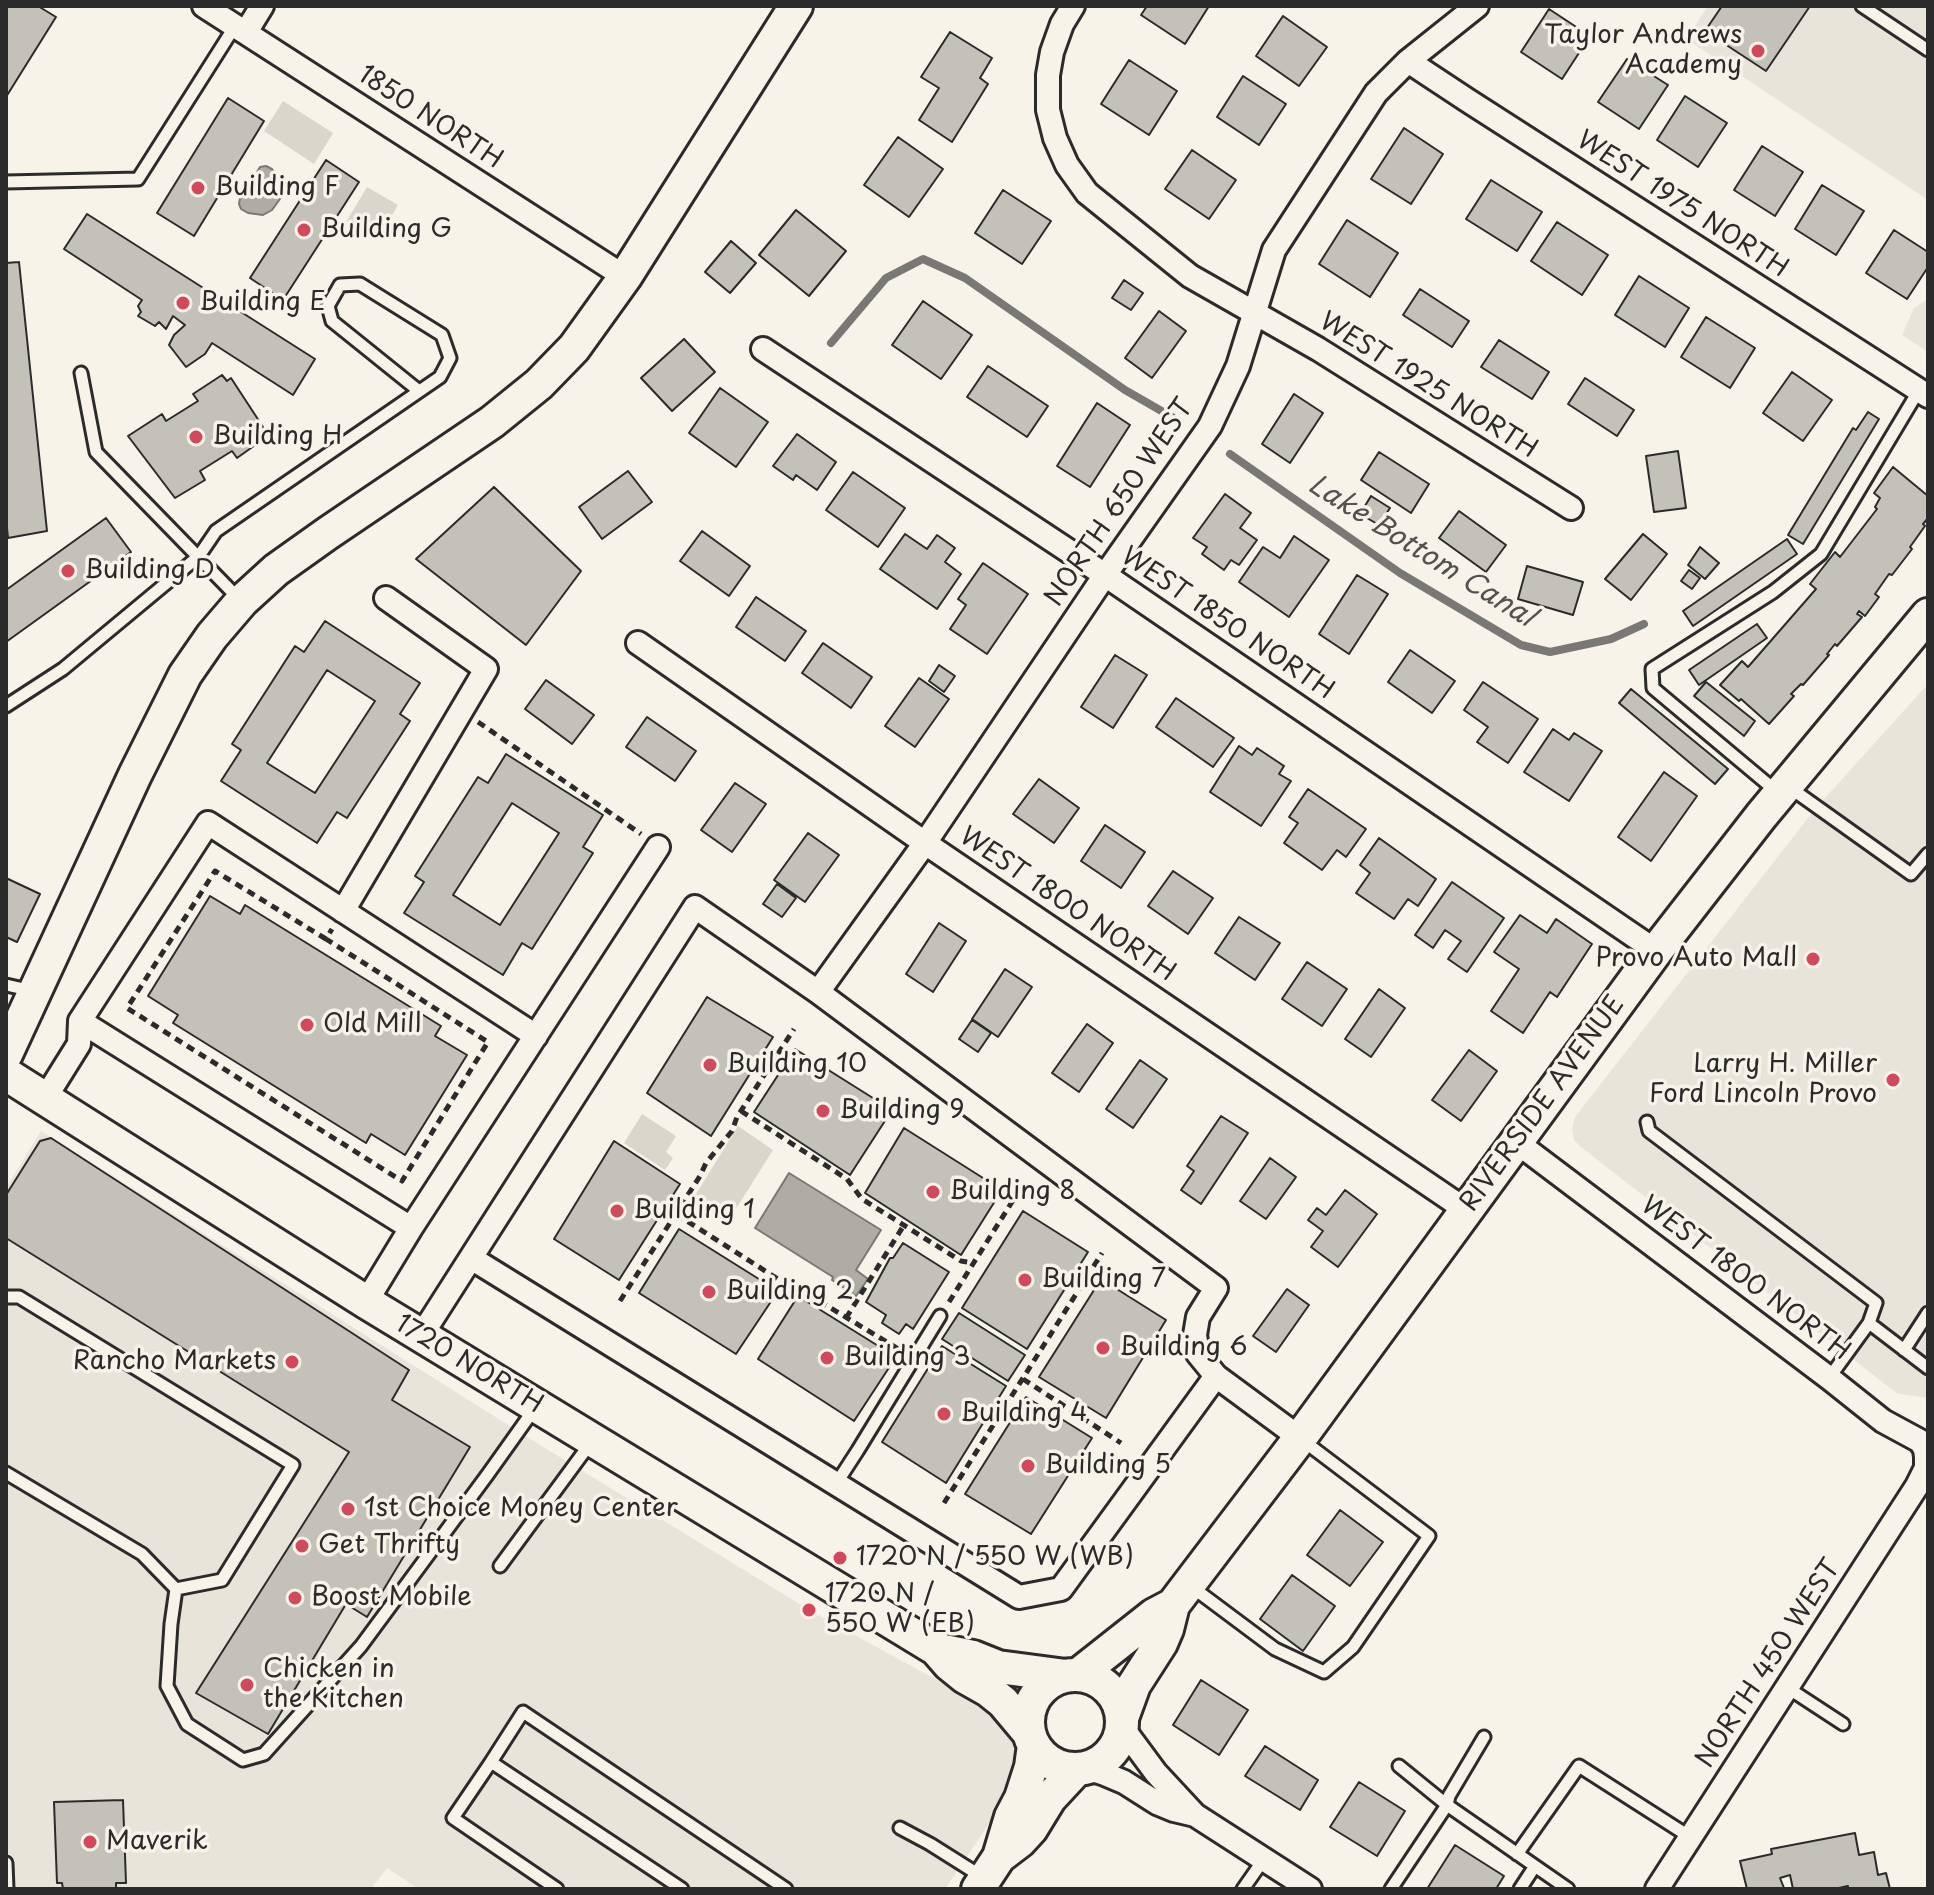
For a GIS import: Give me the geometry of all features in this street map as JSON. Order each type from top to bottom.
[{"type":"street","name":"1850 NORTH","points":[[204,6],[625,277]]},
{"type":"street","points":[[240,29],[262,6]]},
{"type":"street","points":[[6,1054],[20,988],[135,775],[185,675],[212,636],[242,601],[276,570],[492,422],[539,384],[574,348],[625,277],[796,6]]},
{"type":"street","name":"WEST 1925 NORTH","points":[[1073,6],[1062,24],[1052,52],[1048,75],[1048,110],[1055,138],[1067,165],[1087,193],[1190,276],[1318,349],[1571,508]]},
{"type":"street","name":"NORTH 650 WEST","points":[[818,992],[925,843],[1105,575],[1210,426],[1238,366],[1274,250],[1376,93],[1408,61],[1477,6]]},
{"type":"street","name":"WEST 1975 NORTH","points":[[1408,61],[1923,393]]},
{"type":"street","name":"WEST 1850 NORTH","points":[[763,349],[1105,575],[1656,951]]},
{"type":"street","points":[[343,911],[486,669],[386,598]]},
{"type":"street","name":"RIVERSIDE AVENUE","points":[[1072,1675],[1180,1595],[1300,1438],[1656,951],[1783,789],[1925,625]]},
{"type":"street","name":"WEST 1800 NORTH","points":[[638,643],[925,843],[1466,1210]]},
{"type":"street","points":[[44,1100],[79,1044],[80,1021],[208,823],[536,1036]]},
{"type":"street","points":[[366,1302],[658,847]]},
{"type":"street","points":[[421,1336],[695,907],[818,992],[1216,1288],[1198,1317],[1195,1335],[1198,1354],[1216,1376],[1300,1438]]},
{"type":"street","points":[[80,1021],[411,1228]]},
{"type":"street","name":"1720 NORTH","points":[[6,1074],[366,1302],[936,1649],[965,1677],[1003,1702],[1032,1739]]},
{"type":"street","name":"WEST 1800 NORTH","points":[[1515,1141],[1883,1421],[1920,1441],[1927,1469]]},
{"type":"street","points":[[471,1258],[1019,1597],[1061,1589],[1216,1376]]},
{"type":"street","name":"NORTH 450 WEST","points":[[1657,1889],[1927,1469]]},
{"type":"street","name":"RIVERSIDE AVENUE","points":[[1122,1722],[1134,1685],[1161,1643],[1180,1595]]},
{"type":"street","name":"1720 NORTH","points":[[936,1649],[973,1657],[998,1667],[1072,1675]]},
{"type":"street","points":[[987,1875],[1021,1798],[1031,1767],[1032,1739],[1028,1721],[1035,1697],[1054,1680],[1072,1675],[1098,1680],[1107,1687],[1118,1702],[1122,1722],[1149,1765],[1195,1815],[1310,1889]]},
{"type":"street","points":[[987,1875],[1031,1829],[1050,1798],[1081,1769],[1107,1757],[1117,1745],[1122,1722]]},
{"type":"street","points":[[1032,1739],[1041,1755],[1050,1762],[1124,1782],[1157,1803],[1195,1815]]},
{"type":"lane","points":[[1862,6],[1928,50]]},
{"type":"lane","points":[[6,182],[138,179],[240,29]]},
{"type":"lane","points":[[6,706],[63,669],[199,556],[216,531],[440,377],[450,358],[442,335],[360,284],[340,285],[328,306],[332,321],[419,391]]},
{"type":"lane","points":[[81,373],[96,452],[242,601]]},
{"type":"lane","points":[[1923,393],[1821,554],[1773,592],[1652,669],[1653,688],[1783,789],[1911,874],[1928,854]]},
{"type":"lane","points":[[1647,1122],[1649,1131],[1876,1303],[1869,1323],[1829,1378]]},
{"type":"lane","points":[[6,1297],[19,1297],[293,1465],[222,1580],[176,1589]]},
{"type":"lane","points":[[1904,1350],[1928,1313]]},
{"type":"lane","points":[[836,1484],[940,1316]]},
{"type":"lane","points":[[1869,1323],[1928,1368]]},
{"type":"lane","points":[[176,1589],[167,1686],[187,1724],[243,1760],[264,1754],[361,1646],[536,1406]]},
{"type":"lane","points":[[1180,1595],[1275,1649],[1324,1672],[1353,1647],[1429,1536],[1300,1438]]},
{"type":"lane","points":[[500,1566],[593,1441]]},
{"type":"lane","points":[[6,1473],[142,1554],[176,1589]]},
{"type":"lane","points":[[1788,1688],[1843,1724]]},
{"type":"lane","points":[[557,1889],[453,1818],[523,1712],[786,1889]]},
{"type":"lane","points":[[1391,1889],[1447,1805],[1449,1796],[1484,1737]]},
{"type":"lane","points":[[491,1762],[682,1889]]},
{"type":"lane","points":[[1399,1766],[1447,1805],[1568,1889]]},
{"type":"lane","points":[[1517,1854],[1579,1766],[1690,1837]]},
{"type":"lane","points":[[900,1828],[987,1875]]},
{"type":"lane","points":[[1243,1889],[1264,1859]]},
{"type":"lane","points":[[6,1863],[7,1889]]},
{"type":"lane","points":[[1520,1889],[1535,1866]]},
{"type":"path","points":[[462,710],[658,847]]},
{"type":"path","points":[[215,871],[326,939],[488,1042],[402,1181],[127,1008],[215,871]]},
{"type":"path","points":[[326,939],[343,911]]},
{"type":"path","points":[[620,1301],[706,1163],[732,1131],[741,1111],[794,1029]]},
{"type":"path","points":[[741,1111],[847,1179],[862,1199],[961,1261],[974,1263]]},
{"type":"path","points":[[940,1316],[1017,1194]]},
{"type":"path","points":[[676,1214],[781,1281],[914,1358]]},
{"type":"path","points":[[846,1318],[904,1225]]},
{"type":"path","points":[[944,1503],[1102,1253]]},
{"type":"path","points":[[1023,1379],[1121,1443]]},
{"type":"shaded area","points":[[1708,6],[1928,6],[1928,200],[1686,39]]},
{"type":"shaded area","points":[[283,101],[333,133],[314,164],[264,131]]},
{"type":"shaded area","points":[[266,166],[281,182],[280,199],[272,210],[263,215],[248,213],[241,209],[240,198],[258,191],[260,183],[257,172],[260,167]]},
{"type":"shaded area","points":[[367,187],[398,205],[377,240],[346,222]]},
{"type":"shaded area","points":[[1928,299],[1928,352],[1902,335],[1914,308]]},
{"type":"shaded area","name":"Provo Auto Mall","points":[[1928,684],[1928,1398],[1897,1393],[1890,1388],[1581,1147],[1574,1140],[1572,1130],[1574,1119],[1582,1108],[1815,809]]},
{"type":"shaded area","points":[[642,1114],[676,1136],[666,1152],[673,1158],[665,1170],[624,1143]]},
{"type":"shaded area","points":[[738,1126],[773,1150],[729,1220],[693,1199]]},
{"type":"shaded area","points":[[41,1131],[540,1445],[816,1614],[987,1707],[1007,1729],[1014,1747],[1014,1776],[1007,1797],[945,1889],[419,1889],[387,1868],[371,1889],[6,1889],[6,1188]]},
{"type":"shaded area","points":[[789,1173],[881,1230],[856,1270],[868,1279],[856,1296],[832,1280],[833,1277],[755,1228]]},
{"type":"building","points":[[6,6],[38,6],[56,17],[6,97]]},
{"type":"building","points":[[1147,6],[1209,6],[1185,44],[1141,15]]},
{"type":"building","name":"Taylor Andrews Academy","points":[[1722,6],[1810,6],[1766,71],[1705,31]]},
{"type":"building","points":[[1549,9],[1590,36],[1562,79],[1521,52]]},
{"type":"building","points":[[1283,16],[1327,47],[1299,86],[1256,56]]},
{"type":"building","points":[[950,32],[992,58],[980,78],[988,84],[952,142],[919,120],[939,88],[921,77]]},
{"type":"building","points":[[1627,59],[1668,85],[1639,129],[1598,102]]},
{"type":"building","points":[[1129,60],[1177,91],[1149,135],[1101,104]]},
{"type":"building","points":[[1243,76],[1286,104],[1259,145],[1217,117]]},
{"type":"building","points":[[1685,96],[1727,123],[1698,167],[1657,140]]},
{"type":"building","name":"Building F","points":[[228,98],[264,121],[194,236],[157,213]]},
{"type":"building","points":[[1404,128],[1443,154],[1411,204],[1371,179]]},
{"type":"building","points":[[898,137],[943,169],[909,217],[864,185]]},
{"type":"building","points":[[1762,146],[1803,172],[1775,216],[1734,190]]},
{"type":"building","points":[[1192,150],[1236,180],[1209,219],[1165,189]]},
{"type":"building","name":"Building G","points":[[326,160],[359,182],[283,300],[250,278]]},
{"type":"building","points":[[1491,180],[1542,212],[1517,251],[1466,219]]},
{"type":"building","points":[[1822,185],[1864,211],[1836,255],[1795,229]]},
{"type":"building","points":[[1003,190],[1051,221],[1022,264],[975,233]]},
{"type":"building","points":[[796,210],[846,251],[809,296],[759,255]]},
{"type":"building","name":"Building E","points":[[87,214],[315,359],[293,395],[212,343],[205,354],[186,367],[169,345],[185,325],[173,316],[166,329],[159,322],[155,326],[138,316],[141,312],[138,306],[142,300],[64,249]]},
{"type":"building","points":[[1347,220],[1398,253],[1370,297],[1319,264]]},
{"type":"building","points":[[1557,222],[1608,255],[1582,295],[1531,261]]},
{"type":"building","points":[[1894,230],[1928,252],[1928,267],[1907,299],[1866,273]]},
{"type":"building","points":[[731,241],[756,263],[730,293],[705,272]]},
{"type":"building","points":[[19,262],[47,531],[8,538],[6,263]]},
{"type":"building","points":[[1639,276],[1689,308],[1665,347],[1615,315]]},
{"type":"building","points":[[1124,280],[1143,293],[1131,310],[1112,298]]},
{"type":"building","points":[[1420,289],[1469,321],[1452,347],[1403,315]]},
{"type":"building","points":[[923,301],[972,335],[941,379],[892,345]]},
{"type":"building","points":[[1159,311],[1186,331],[1152,378],[1125,358]]},
{"type":"building","points":[[1706,317],[1755,348],[1730,388],[1681,357]]},
{"type":"building","points":[[684,339],[715,372],[672,411],[641,378]]},
{"type":"building","points":[[1499,340],[1549,372],[1532,399],[1481,367]]},
{"type":"building","points":[[988,366],[1048,406],[1027,437],[967,397]]},
{"type":"building","points":[[1792,372],[1832,400],[1803,441],[1763,413]]},
{"type":"building","name":"Building H","points":[[222,375],[227,381],[231,378],[263,427],[259,430],[265,438],[237,458],[232,451],[200,471],[205,480],[175,498],[128,436],[162,414],[166,421],[198,401],[193,394]]},
{"type":"building","points":[[1585,378],[1634,410],[1617,436],[1568,404]]},
{"type":"building","points":[[720,388],[768,422],[736,467],[689,433]]},
{"type":"building","points":[[1294,394],[1323,413],[1290,463],[1262,444]]},
{"type":"building","points":[[1097,403],[1130,425],[1090,487],[1057,466]]},
{"type":"building","points":[[1868,412],[1879,419],[1803,544],[1788,535],[1853,428],[1856,430]]},
{"type":"building","points":[[797,434],[836,462],[817,490],[796,475],[793,480],[773,466]]},
{"type":"building","points":[[1678,451],[1686,508],[1654,512],[1646,456]]},
{"type":"building","points":[[1379,452],[1429,484],[1411,513],[1361,480]]},
{"type":"building","points":[[1893,467],[1928,496],[1925,526],[1910,547],[1912,549],[1875,594],[1879,597],[1865,616],[1859,611],[1857,614],[1862,617],[1837,646],[1835,644],[1803,685],[1791,694],[1794,696],[1769,724],[1720,685],[1742,661],[1748,667],[1816,589],[1810,584],[1835,552],[1840,557],[1877,509],[1875,507],[1880,498],[1874,493]]},
{"type":"building","points":[[628,471],[652,502],[602,539],[579,507]]},
{"type":"building","points":[[853,472],[905,508],[878,547],[826,510]]},
{"type":"building","points":[[494,487],[581,571],[526,645],[416,559]]},
{"type":"building","points":[[1225,494],[1251,513],[1240,528],[1257,540],[1239,565],[1231,560],[1224,570],[1202,554],[1207,547],[1193,538]]},
{"type":"building","points":[[1371,496],[1390,508],[1379,525],[1360,514]]},
{"type":"building","points":[[1459,511],[1506,545],[1486,572],[1439,538]]},
{"type":"building","name":"Building D","points":[[106,518],[131,552],[6,642],[6,590]]},
{"type":"building","points":[[702,531],[750,566],[729,596],[680,561]]},
{"type":"building","points":[[905,534],[927,549],[937,535],[955,548],[945,562],[961,574],[937,609],[880,569]]},
{"type":"building","points":[[1643,534],[1667,554],[1631,600],[1605,579]]},
{"type":"building","points":[[1294,536],[1329,560],[1289,617],[1239,582],[1263,547],[1280,558]]},
{"type":"building","points":[[1787,539],[1797,554],[1693,626],[1683,611]]},
{"type":"building","points":[[1700,547],[1719,563],[1705,579],[1688,565]]},
{"type":"building","points":[[983,563],[1028,594],[987,654],[950,629],[966,605],[958,599]]},
{"type":"building","points":[[1527,566],[1583,582],[1573,615],[1518,599]]},
{"type":"building","points":[[1689,570],[1700,578],[1692,589],[1681,581]]},
{"type":"building","points":[[1357,575],[1388,594],[1349,654],[1319,634]]},
{"type":"building","points":[[756,597],[806,631],[785,661],[736,627]]},
{"type":"building","points":[[325,621],[420,683],[400,714],[410,721],[347,818],[337,812],[317,843],[221,781],[241,750],[232,744],[295,646],[304,652]],"holes":[[[327,670],[375,701],[315,793],[267,763]]]},
{"type":"building","points":[[1757,624],[1767,638],[1699,685],[1689,670]]},
{"type":"building","points":[[823,643],[872,677],[851,708],[802,673]]},
{"type":"building","points":[[1410,650],[1455,681],[1432,713],[1388,682]]},
{"type":"building","points":[[1115,655],[1147,675],[1113,728],[1081,707]]},
{"type":"building","points":[[939,665],[955,676],[944,692],[929,681]]},
{"type":"building","points":[[919,678],[949,699],[915,747],[885,726]]},
{"type":"building","points":[[546,680],[594,715],[572,744],[525,709]]},
{"type":"building","points":[[1483,682],[1538,719],[1508,763],[1477,742],[1488,727],[1464,710]]},
{"type":"building","points":[[1706,682],[1755,721],[1744,736],[1694,696]]},
{"type":"building","points":[[1631,689],[1728,769],[1715,784],[1619,703]]},
{"type":"building","points":[[1176,698],[1234,738],[1213,767],[1156,727]]},
{"type":"building","points":[[647,717],[696,751],[675,781],[626,747]]},
{"type":"building","points":[[1553,729],[1569,740],[1574,733],[1602,751],[1569,801],[1524,772]]},
{"type":"building","points":[[1239,746],[1252,755],[1257,748],[1284,766],[1279,774],[1291,781],[1261,826],[1210,792]]},
{"type":"building","name":"Old Mill","points":[[506,754],[603,815],[583,847],[593,853],[532,949],[522,943],[503,975],[404,913],[424,882],[415,876],[478,777],[488,783]],"holes":[[[512,803],[559,833],[500,925],[453,895]]]},
{"type":"building","points":[[1664,772],[1697,796],[1651,861],[1618,837]]},
{"type":"building","points":[[1039,779],[1079,808],[1054,843],[1013,814]]},
{"type":"building","points":[[735,783],[766,804],[732,852],[701,830]]},
{"type":"building","points":[[1308,789],[1366,829],[1346,857],[1337,850],[1322,870],[1284,843],[1298,823],[1289,817]]},
{"type":"building","points":[[1105,825],[1145,852],[1121,888],[1081,861]]},
{"type":"building","points":[[808,833],[839,855],[805,902],[774,880]]},
{"type":"building","points":[[1379,838],[1436,879],[1418,906],[1408,899],[1394,919],[1356,893],[1370,873],[1360,865]]},
{"type":"building","points":[[1173,871],[1213,898],[1188,934],[1148,906]]},
{"type":"building","points":[[6,878],[40,894],[17,942],[6,937]]},
{"type":"building","points":[[1452,882],[1504,918],[1467,972],[1448,959],[1461,941],[1445,930],[1433,948],[1415,935]]},
{"type":"building","points":[[777,884],[796,898],[782,917],[763,904]]},
{"type":"building","name":"Old Mill","points":[[210,896],[240,914],[245,905],[441,1026],[435,1036],[467,1055],[405,1155],[371,1134],[366,1143],[173,1023],[178,1015],[148,996]]},
{"type":"building","points":[[1520,915],[1547,933],[1556,919],[1592,944],[1557,997],[1550,992],[1523,1033],[1491,1011],[1519,969],[1494,952]]},
{"type":"building","points":[[1239,917],[1280,943],[1255,980],[1215,953]]},
{"type":"building","points":[[939,923],[966,941],[933,992],[906,974]]},
{"type":"building","points":[[1307,962],[1347,989],[1322,1026],[1282,999]]},
{"type":"building","points":[[1005,969],[1032,987],[998,1037],[972,1019]]},
{"type":"building","points":[[1379,989],[1405,1008],[1371,1057],[1345,1039]]},
{"type":"building","name":"Building 10","points":[[707,997],[773,1037],[711,1136],[647,1093]]},
{"type":"building","points":[[972,1020],[991,1033],[978,1052],[959,1039]]},
{"type":"building","points":[[1087,1024],[1113,1043],[1079,1092],[1052,1073]]},
{"type":"building","name":"Building 9","points":[[795,1049],[892,1110],[850,1175],[754,1112]]},
{"type":"building","points":[[1469,1050],[1497,1071],[1461,1121],[1432,1100]]},
{"type":"building","points":[[1140,1060],[1167,1079],[1133,1128],[1106,1109]]},
{"type":"building","points":[[1221,1116],[1248,1133],[1201,1204],[1181,1190],[1194,1171],[1187,1166]]},
{"type":"building","name":"Building 8","points":[[904,1128],[1002,1190],[961,1255],[865,1193]]},
{"type":"building","points":[[51,1138],[409,1370],[392,1400],[470,1447],[367,1617],[346,1604],[268,1734],[196,1693],[349,1452],[6,1238],[6,1195],[40,1141]]},
{"type":"building","name":"Building 1","points":[[614,1141],[680,1184],[619,1280],[554,1239]]},
{"type":"building","points":[[1270,1158],[1296,1177],[1266,1219],[1240,1201]]},
{"type":"building","points":[[1345,1190],[1377,1214],[1338,1267],[1311,1247],[1323,1231],[1308,1220],[1317,1208],[1326,1215]]},
{"type":"building","name":"Building 7","points":[[1023,1211],[1088,1252],[1027,1349],[962,1308]]},
{"type":"building","name":"Building 2","points":[[679,1229],[778,1291],[736,1354],[639,1293]]},
{"type":"building","points":[[903,1243],[949,1272],[913,1329],[906,1324],[899,1334],[882,1323],[886,1315],[866,1302],[890,1258]]},
{"type":"building","name":"Building 6","points":[[1101,1279],[1166,1320],[1106,1418],[1039,1377]]},
{"type":"building","points":[[1287,1289],[1309,1305],[1276,1352],[1253,1336]]},
{"type":"building","name":"Building 3","points":[[798,1296],[896,1357],[854,1421],[758,1359]]},
{"type":"building","points":[[959,1313],[1025,1355],[1008,1381],[942,1339]]},
{"type":"building","name":"Building 4","points":[[942,1346],[1006,1386],[946,1483],[882,1442]]},
{"type":"building","name":"Building 5","points":[[1026,1397],[1092,1438],[1031,1534],[965,1494]]},
{"type":"building","points":[[1340,1510],[1383,1542],[1350,1586],[1307,1555]]},
{"type":"building","points":[[1292,1575],[1335,1606],[1303,1651],[1260,1619]]},
{"type":"building","points":[[1201,1680],[1248,1710],[1219,1755],[1173,1725]]},
{"type":"building","points":[[1265,1746],[1318,1780],[1300,1810],[1245,1776]]},
{"type":"building","points":[[1359,1782],[1405,1811],[1377,1856],[1330,1827]]},
{"type":"building","name":"Maverik","points":[[123,1800],[126,1883],[116,1883],[116,1889],[63,1889],[62,1883],[57,1883],[54,1802]]},
{"type":"building","points":[[1855,1833],[1859,1855],[1874,1852],[1878,1875],[1886,1873],[1890,1889],[1848,1889],[1848,1886],[1793,1889],[1790,1875],[1780,1878],[1784,1888],[1747,1889],[1740,1861],[1772,1854],[1771,1849]]},
{"type":"building","points":[[1455,1845],[1504,1876],[1496,1889],[1427,1889]]},
{"type":"waterway","name":"Lake Bottom Canal","points":[[831,343],[886,278],[923,259],[965,278],[1125,390],[1172,417]]},
{"type":"waterway","name":"Lake Bottom Canal","points":[[1230,454],[1400,573],[1521,645],[1550,652],[1611,639],[1644,624]]},
{"type":"place","name":"Taylor Andrews Academy","points":[[1758,51]]},
{"type":"place","name":"Building F","points":[[198,188]]},
{"type":"place","name":"Building G","points":[[304,230]]},
{"type":"place","name":"Building E","points":[[183,303]]},
{"type":"place","name":"Building H","points":[[196,437]]},
{"type":"place","name":"Building D","points":[[68,571]]},
{"type":"place","name":"Provo Auto Mall","points":[[1813,959]]},
{"type":"place","name":"Old Mill","points":[[307,1025]]},
{"type":"place","name":"Building 10","points":[[710,1065]]},
{"type":"place","name":"Larry H. Miller Ford Lincoln Provo","points":[[1893,1080]]},
{"type":"place","name":"Building 9","points":[[823,1111]]},
{"type":"place","name":"Building 8","points":[[933,1192]]},
{"type":"place","name":"Building 1","points":[[617,1211]]},
{"type":"place","name":"Building 7","points":[[1025,1280]]},
{"type":"place","name":"Building 2","points":[[709,1292]]},
{"type":"place","name":"Building 6","points":[[1103,1348]]},
{"type":"place","name":"Building 3","points":[[827,1358]]},
{"type":"place","name":"Rancho Markets","points":[[292,1362]]},
{"type":"place","name":"Building 4","points":[[944,1414]]},
{"type":"place","name":"Building 5","points":[[1028,1466]]},
{"type":"place","name":"1st Choice Money Center","points":[[348,1509]]},
{"type":"place","name":"Get Thrifty","points":[[302,1546]]},
{"type":"place","name":"1720 N / 550 W (WB)","points":[[840,1558]]},
{"type":"place","name":"Boost Mobile","points":[[295,1598]]},
{"type":"place","name":"1720 N / 550 W (EB)","points":[[809,1610]]},
{"type":"place","name":"Chicken in the Kitchen","points":[[247,1685]]},
{"type":"place","name":"Maverik","points":[[90,1842]]}]
